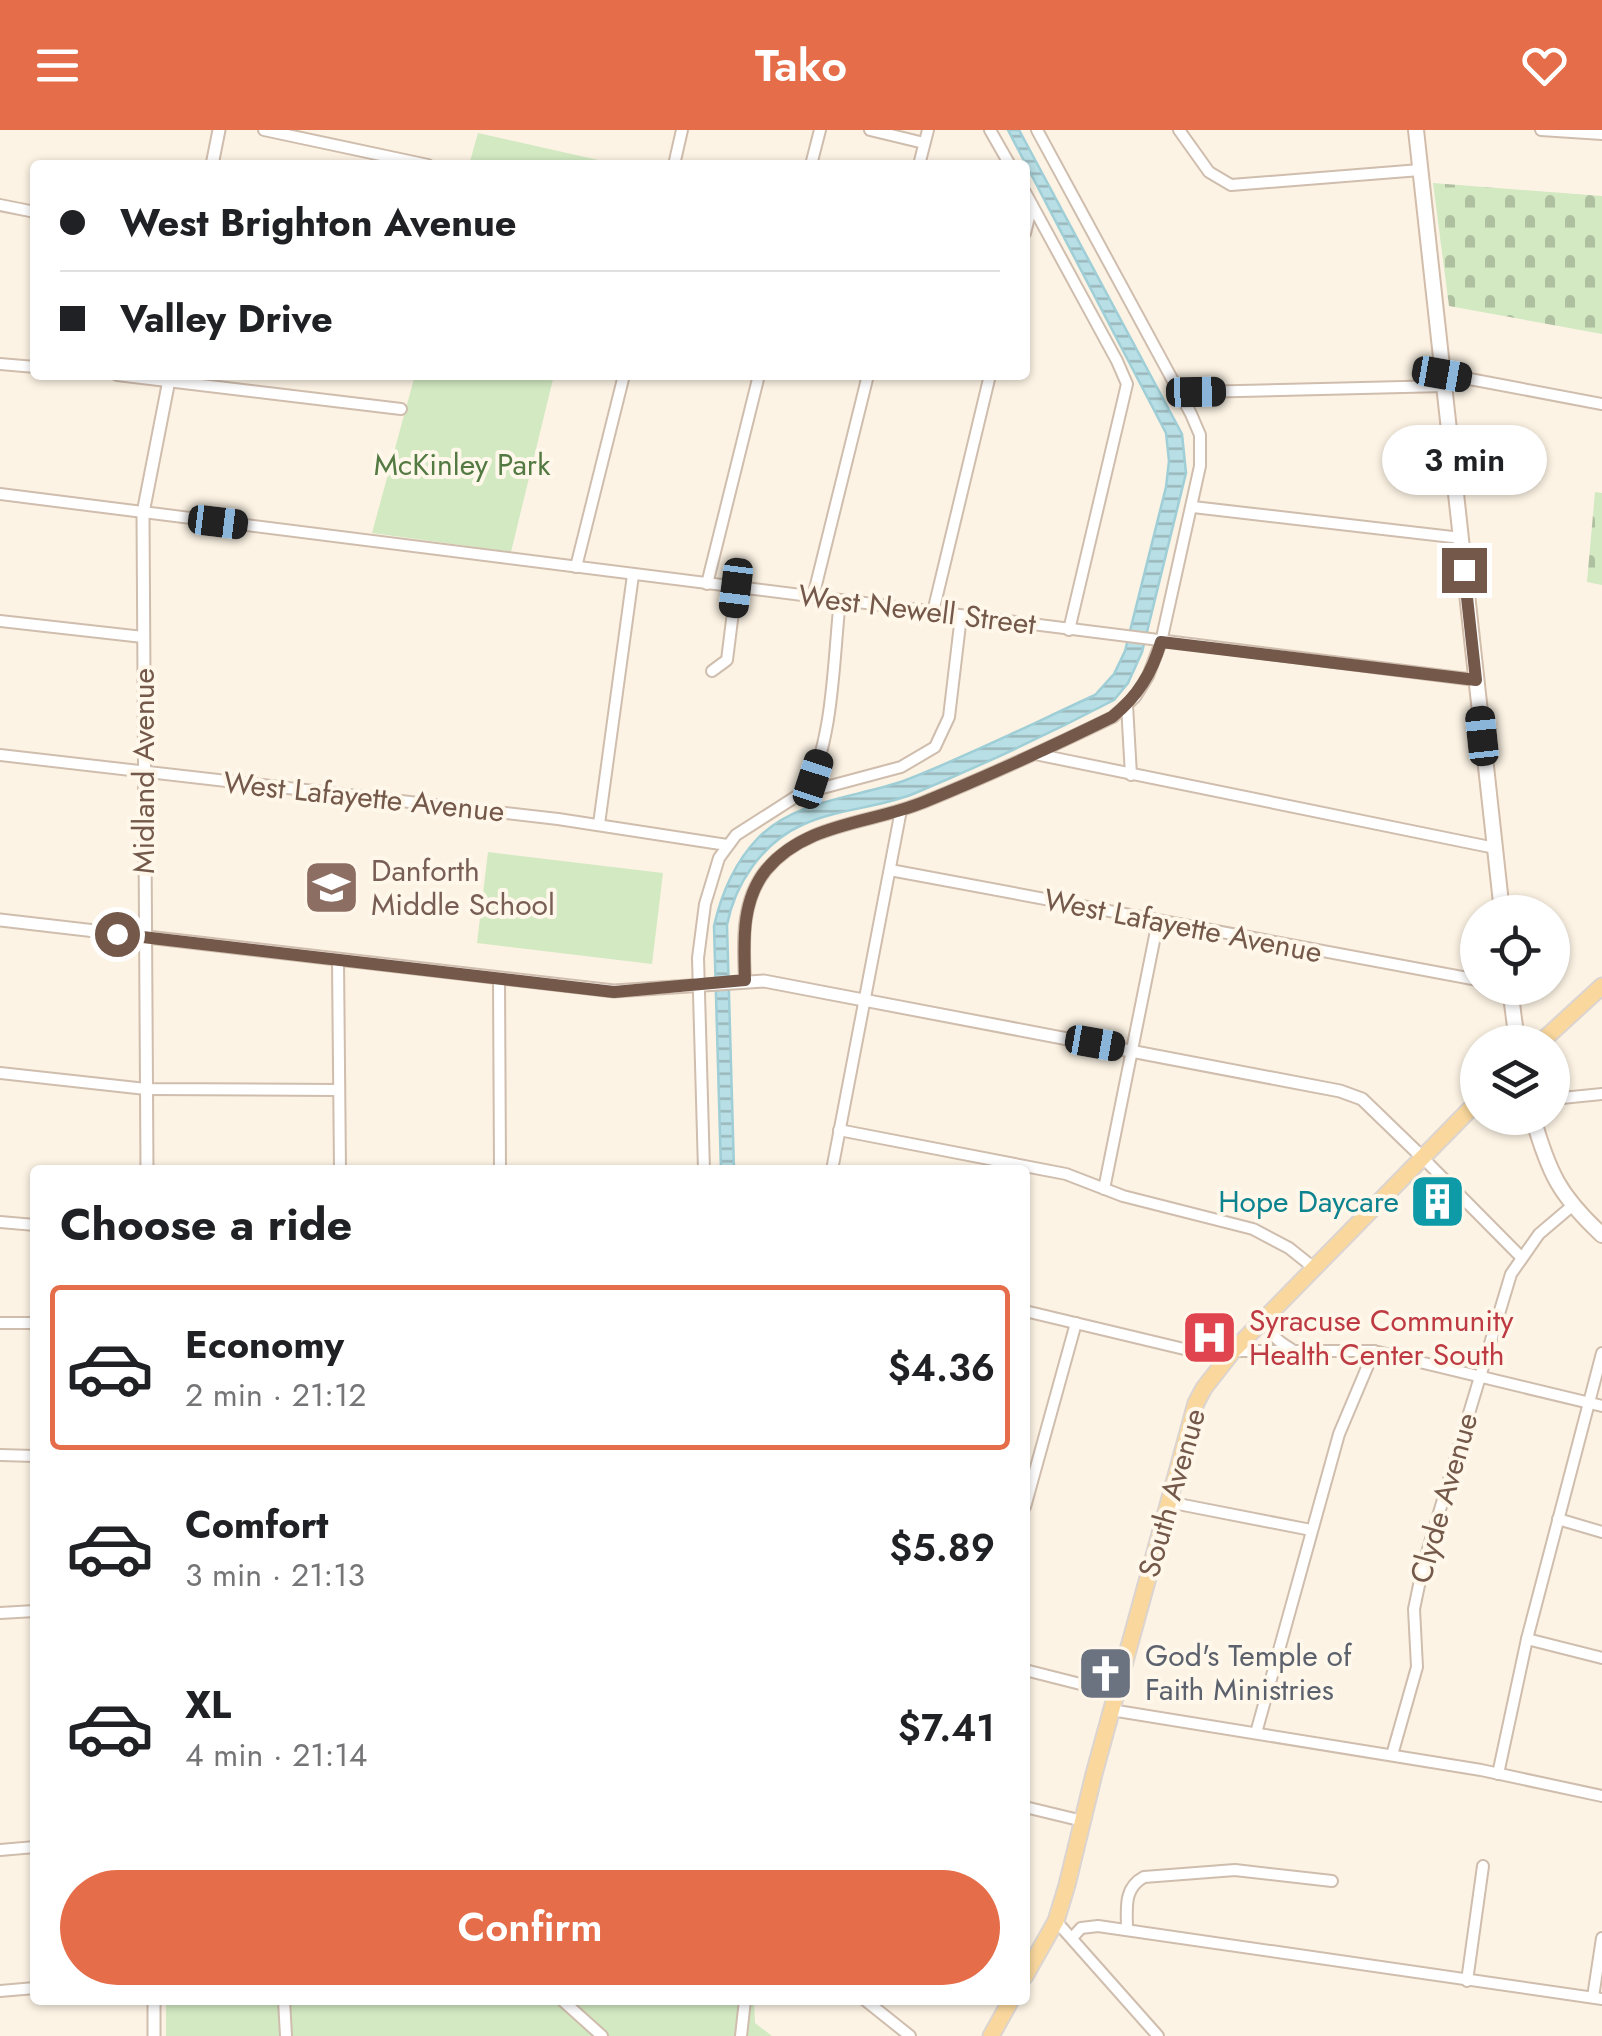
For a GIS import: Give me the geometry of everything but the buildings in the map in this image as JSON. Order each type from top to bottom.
[{"type":"main road","points":[[1416,130],[1500,895]]},
{"type":"main road","points":[[1559,1025],[1602,986]]},
{"type":"main road","name":"South Avenue","points":[[1030,1967],[1056,1920],[1196,1403],[1230,1355],[1460,1119]]},
{"type":"main road","points":[[1537,1135],[1546,1162],[1572,1206],[1601,1232]]},
{"type":"main road","points":[[991,2036],[1008,2005]]},
{"type":"street","points":[[213,160],[219,130]]},
{"type":"street","points":[[264,130],[405,160]]},
{"type":"street","points":[[675,160],[682,130]]},
{"type":"street","points":[[813,160],[820,130]]},
{"type":"street","points":[[870,130],[924,143]]},
{"type":"street","points":[[919,160],[928,130]]},
{"type":"street","points":[[990,130],[1007,160]]},
{"type":"street","points":[[739,981],[750,898],[768,868],[786,850],[813,835],[901,810],[1112,717],[1127,705],[1148,676],[1192,507],[1202,452],[1200,435],[1038,130]]},
{"type":"street","points":[[1179,130],[1209,172],[1231,185],[1420,170]]},
{"type":"street","points":[[1541,130],[1602,134]]},
{"type":"street","points":[[1030,201],[1117,361],[1126,391],[1069,630]]},
{"type":"street","points":[[1030,212],[1032,204]]},
{"type":"street","points":[[0,205],[30,211]]},
{"type":"street","points":[[0,364],[30,367]]},
{"type":"street","name":"Midland Avenue","points":[[147,1165],[143,513],[169,380]]},
{"type":"street","points":[[184,380],[401,409]]},
{"type":"street","points":[[576,568],[623,380]]},
{"type":"street","points":[[707,584],[758,380]]},
{"type":"street","points":[[814,597],[867,380]]},
{"type":"street","points":[[933,612],[989,380]]},
{"type":"street","points":[[1182,396],[1196,392],[1443,380],[1602,404]]},
{"type":"street","name":"West Newell Street","points":[[0,494],[1476,680]]},
{"type":"street","points":[[1192,507],[1461,538]]},
{"type":"street","points":[[600,824],[633,575]]},
{"type":"street","points":[[712,671],[726,660],[736,588]]},
{"type":"street","points":[[807,792],[823,744],[840,600]]},
{"type":"street","points":[[704,1165],[704,904],[719,858],[727,845],[784,803],[807,792],[900,767],[935,747],[949,717],[960,616]]},
{"type":"street","points":[[0,620],[143,637]]},
{"type":"street","points":[[1127,705],[1132,776]]},
{"type":"street","points":[[1033,753],[1495,848]]},
{"type":"street","name":"West Lafayette Avenue","points":[[0,755],[600,824],[727,845]]},
{"type":"street","points":[[833,1165],[901,810]]},
{"type":"street","name":"West Lafayette Avenue","points":[[890,870],[1460,977]]},
{"type":"street","points":[[0,920],[614,992],[739,981],[865,1000],[1356,1096],[1521,1257]]},
{"type":"street","points":[[1104,1189],[1158,921]]},
{"type":"street","points":[[338,960],[340,1165]]},
{"type":"street","points":[[499,978],[500,1165]]},
{"type":"street","points":[[0,1073],[146,1089],[339,1090]]},
{"type":"street","points":[[1570,1097],[1602,1094]]},
{"type":"street","points":[[840,1130],[1020,1165]]},
{"type":"street","points":[[1030,1167],[1254,1229],[1289,1248],[1314,1268]]},
{"type":"street","name":"Clyde Avenue","points":[[1392,1756],[1416,1667],[1417,1588],[1511,1274],[1539,1234],[1572,1206]]},
{"type":"street","points":[[0,1222],[30,1225]]},
{"type":"street","points":[[1030,1312],[1230,1355],[1292,1350],[1374,1351],[1602,1406]]},
{"type":"street","points":[[1268,1315],[1275,1340],[1292,1350]]},
{"type":"street","points":[[0,1323],[30,1323]]},
{"type":"street","points":[[1030,1489],[1076,1323]]},
{"type":"street","points":[[1256,1733],[1339,1434],[1374,1351]]},
{"type":"street","points":[[1498,1774],[1527,1639],[1602,1353]]},
{"type":"street","points":[[0,1455],[30,1456]]},
{"type":"street","points":[[1168,1502],[1312,1530]]},
{"type":"street","points":[[1558,1519],[1602,1532]]},
{"type":"street","points":[[0,1612],[30,1611]]},
{"type":"street","points":[[1527,1639],[1602,1658]]},
{"type":"street","points":[[1030,1671],[1116,1693]]},
{"type":"street","points":[[1111,1710],[1498,1774],[1602,1796]]},
{"type":"street","points":[[1030,1808],[1082,1822]]},
{"type":"street","points":[[0,1850],[30,1847]]},
{"type":"street","points":[[1467,1981],[1484,1866]]},
{"type":"street","points":[[1126,1930],[1128,1892],[1144,1877],[1235,1870],[1332,1882]]},
{"type":"street","points":[[1056,1920],[1157,2036]]},
{"type":"street","points":[[1072,1938],[1086,1926],[1126,1930],[1598,1998],[1602,1938]]},
{"type":"street","points":[[0,1991],[30,1988]]},
{"type":"street","points":[[154,2005],[154,2036]]},
{"type":"street","points":[[284,2005],[286,2036]]},
{"type":"street","points":[[568,2005],[602,2036]]},
{"type":"street","points":[[742,2036],[745,2005]]},
{"type":"street","points":[[871,2005],[910,2036]]},
{"type":"green space","points":[[478,133],[598,160],[470,160]]},
{"type":"green space","points":[[1433,183],[1602,196],[1602,334],[1449,306]]},
{"type":"green space","name":"McKinley Park","points":[[414,380],[553,380],[511,552],[372,533]]},
{"type":"green space","points":[[1595,492],[1602,493],[1602,585],[1587,582]]},
{"type":"green space","points":[[488,852],[663,873],[652,964],[477,943]]},
{"type":"green space","points":[[166,2005],[754,2005],[755,2023],[772,2036],[166,2036]]},
{"type":"water","points":[[1008,130],[1019,130],[1182,434],[1186,473],[1142,652],[1128,683],[1114,700],[913,794],[802,825],[775,842],[752,866],[736,895],[727,925],[734,1165],[721,1165],[714,926],[730,879],[750,847],[790,815],[906,780],[1095,695],[1114,674],[1125,651],[1166,487],[1166,433],[1030,172],[1030,160],[1024,160]]},
{"type":"place","name":"Danforth Middle School","points":[[332,888]]},
{"type":"place","name":"Hope Daycare","points":[[1438,1202]]},
{"type":"place","name":"Syracuse Community Health Center South","points":[[1210,1338]]},
{"type":"place","name":"God's Temple of Faith Ministries","points":[[1106,1673]]},
{"type":"route","points":[[117,934],[614,992],[745,980],[745,920],[750,898],[761,877],[786,850],[831,828],[920,804],[1112,717],[1135,697],[1161,642],[1476,680],[1464,570]]}]
